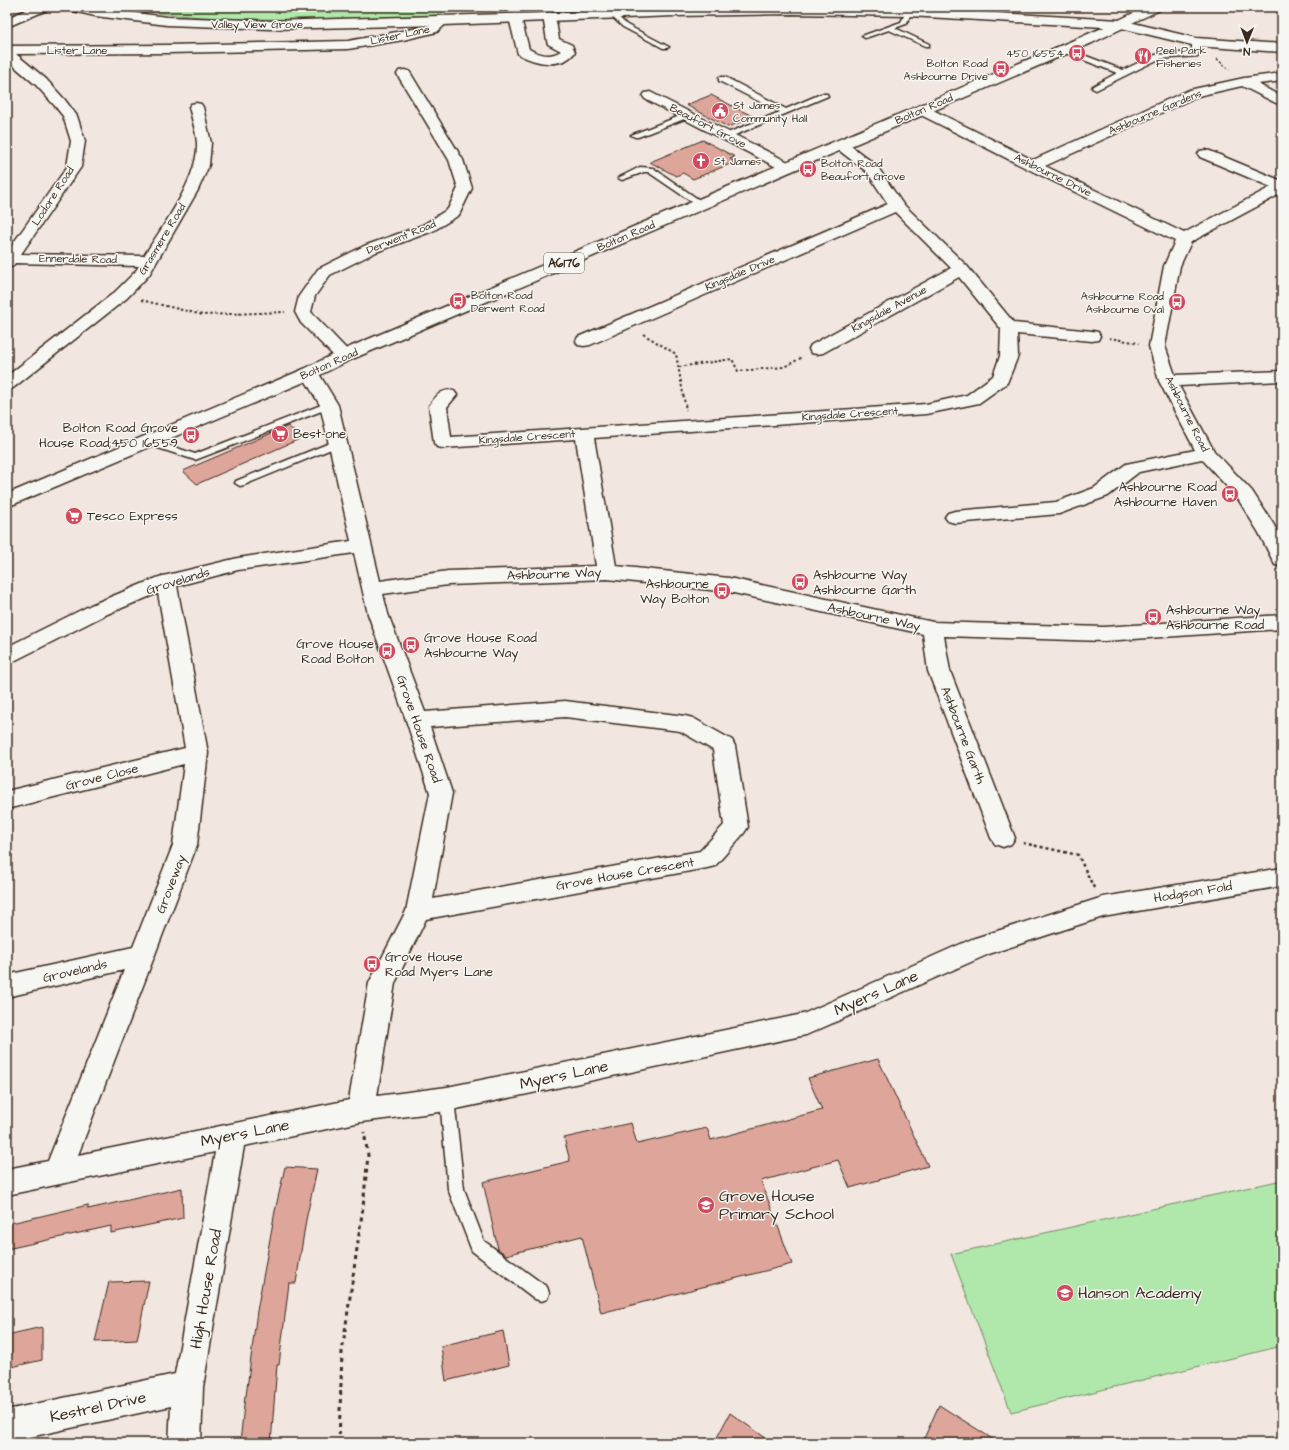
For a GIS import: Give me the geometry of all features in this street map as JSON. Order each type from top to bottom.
[{"type":"main road","points":[[7,23],[43,7]]},
{"type":"main road","name":"Valley View Grove","points":[[73,7],[95,12],[167,22],[226,25],[443,21]]},
{"type":"main road","name":"Lister Lane","points":[[1076,21],[1151,9]]},
{"type":"main road","name":"Bolton Road","points":[[7,500],[310,373],[344,356],[1087,40],[1151,9]]},
{"type":"main road","name":"Lister Lane","points":[[7,52],[168,50],[348,44],[403,36],[433,29],[443,21],[673,10],[909,12],[1076,21],[1121,24],[1196,42],[1282,48]]},
{"type":"main road","points":[[515,18],[523,51],[531,56],[544,59],[563,56],[568,52],[567,48],[553,41],[549,16]]},
{"type":"main road","points":[[1076,21],[1082,26],[1087,40]]},
{"type":"main road","name":"Lodore Road","points":[[7,52],[41,82],[60,103],[70,116],[78,141],[74,166],[9,260]]},
{"type":"main road","name":"Derwent Road","points":[[303,312],[306,296],[324,272],[370,248],[428,228],[454,212],[466,188],[456,160],[404,74]]},
{"type":"main road","name":"Ashbourne Gardens","points":[[1033,166],[1194,93],[1244,82],[1282,77]]},
{"type":"main road","points":[[1244,82],[1282,102]]},
{"type":"main road","name":"Beaufort Grove","points":[[650,96],[787,167]]},
{"type":"main road","name":"Grasmere Road","points":[[7,384],[121,295],[141,275],[191,190],[202,165],[204,143],[196,107]]},
{"type":"main road","name":"Ashbourne Drive","points":[[922,110],[1033,166],[1184,239]]},
{"type":"main road","points":[[841,145],[872,169],[897,206],[961,269],[1009,328],[1092,336]]},
{"type":"main road","points":[[1205,154],[1282,186]]},
{"type":"main road","points":[[1184,239],[1282,186]]},
{"type":"main road","name":"Kingsdale Drive","points":[[584,341],[897,206]]},
{"type":"main road","name":"Ashbourne Road","points":[[1184,239],[1172,266],[1157,346],[1168,381],[1206,453],[1245,495],[1269,533],[1282,560]]},
{"type":"main road","name":"Ennerdale Road","points":[[9,260],[150,261]]},
{"type":"main road","name":"Kingsdale Avenue","points":[[817,349],[961,269]]},
{"type":"main road","points":[[303,312],[307,319],[344,356]]},
{"type":"main road","name":"Kingsdale Crescent","points":[[448,395],[438,406],[443,443],[926,409],[973,399],[1001,379],[1009,356],[1009,328]]},
{"type":"main road","name":"Grove House Road","points":[[310,373],[328,405],[378,614],[442,793],[418,911],[382,983],[361,1110]]},
{"type":"main road","points":[[1168,381],[1282,376]]},
{"type":"main road","points":[[584,433],[607,572]]},
{"type":"main road","points":[[955,517],[1059,508],[1101,492],[1133,468],[1206,453]]},
{"type":"main road","name":"Grovelands","points":[[7,656],[98,610],[166,582],[238,564],[361,546]]},
{"type":"main road","name":"Ashbourne Way","points":[[373,589],[448,578],[607,572],[729,585],[933,629],[1104,634],[1282,622]]},
{"type":"main road","name":"Groveway","points":[[58,1171],[186,845],[197,753],[166,582]]},
{"type":"main road","name":"Ashbourne Garth","points":[[933,629],[938,671],[1003,838]]},
{"type":"main road","name":"Grove House Crescent","points":[[417,720],[565,709],[685,724],[724,746],[736,827],[707,860],[418,911]]},
{"type":"main road","name":"Grove Close","points":[[7,800],[197,753]]},
{"type":"main road","name":"Hodgson Fold","points":[[1103,906],[1282,877]]},
{"type":"main road","name":"Myers Lane","points":[[7,1182],[361,1110],[447,1099],[806,1024],[981,946],[1103,906]]},
{"type":"main road","name":"Grovelands","points":[[7,986],[143,955]]},
{"type":"main road","name":"High House Road","points":[[185,1443],[188,1388],[232,1136]]},
{"type":"main road","name":"Kestrel Drive","points":[[7,1426],[188,1388]]},
{"type":"lane","points":[[865,36],[904,23],[909,12]]},
{"type":"lane","points":[[612,14],[625,26],[665,47]]},
{"type":"lane","points":[[889,28],[928,45]]},
{"type":"lane","points":[[1096,88],[1123,73],[1158,57],[1195,54],[1196,42]]},
{"type":"lane","points":[[1062,50],[1123,73]]},
{"type":"lane","points":[[722,79],[786,112]]},
{"type":"lane","points":[[728,136],[824,96]]},
{"type":"lane","points":[[635,135],[688,116]]},
{"type":"lane","points":[[622,178],[643,169],[650,170],[701,204]]},
{"type":"lane","points":[[147,441],[195,457],[328,405]]},
{"type":"lane","points":[[240,483],[337,443]]},
{"type":"lane","points":[[447,1099],[456,1189],[478,1246],[541,1293]]},
{"type":"path","points":[[1196,42],[1244,82]]},
{"type":"path","points":[[121,295],[203,315],[303,312]]},
{"type":"path","points":[[625,323],[676,354],[689,426]]},
{"type":"path","points":[[1092,336],[1157,346]]},
{"type":"path","points":[[679,367],[732,359],[738,370],[784,367],[817,349]]},
{"type":"path","points":[[1003,838],[1078,855],[1103,906]]},
{"type":"path","points":[[340,1443],[342,1352],[363,1207],[368,1155],[361,1110]]},
{"type":"green space","points":[[118,7],[447,7],[441,10],[443,15],[321,19],[239,19],[158,13]]},
{"type":"green space","points":[[1282,1180],[1282,1346],[1011,1412],[951,1254]]},
{"type":"building","name":"St James Community Hall","points":[[711,95],[754,117],[728,127],[686,105]]},
{"type":"building","name":"St James","points":[[703,140],[735,157],[730,159],[735,162],[693,179],[683,173],[676,176],[650,162]]},
{"type":"building","points":[[288,426],[302,438],[197,484],[183,471]]},
{"type":"building","points":[[878,1059],[928,1166],[850,1188],[838,1160],[761,1181],[792,1264],[601,1313],[582,1236],[506,1255],[498,1249],[483,1182],[570,1161],[564,1138],[631,1123],[637,1144],[707,1128],[711,1140],[822,1110],[808,1078]]},
{"type":"building","points":[[285,1167],[317,1169],[306,1220],[296,1283],[289,1283],[279,1365],[277,1365],[271,1443],[240,1443],[257,1311],[275,1211]]},
{"type":"building","points":[[182,1188],[183,1218],[111,1233],[111,1226],[7,1249],[7,1224],[88,1205],[88,1209]]},
{"type":"building","points":[[149,1281],[137,1340],[95,1342],[109,1282]]},
{"type":"building","points":[[42,1327],[42,1360],[7,1368],[7,1335]]},
{"type":"building","points":[[503,1331],[509,1365],[446,1381],[441,1346]]},
{"type":"building","points":[[939,1405],[999,1443],[922,1443]]},
{"type":"building","points":[[730,1413],[773,1443],[714,1443]]},
{"type":"place","name":"450 16554","points":[[1077,53]]},
{"type":"place","name":"Peel Park Fisheries","points":[[1143,56]]},
{"type":"place","name":"Bolton Road Ashbourne Drive","points":[[1001,69]]},
{"type":"place","name":"St James Community Hall","points":[[720,111]]},
{"type":"place","name":"St James","points":[[701,161]]},
{"type":"place","name":"Bolton Road Beaufort Grove","points":[[808,169]]},
{"type":"place","name":"Bolton Road Derwent Road","points":[[458,301]]},
{"type":"place","name":"Ashbourne Road Ashbourne Oval","points":[[1177,302]]},
{"type":"place","name":"Best-one","points":[[280,434]]},
{"type":"place","name":"Bolton Road Grove House Road;450 16559","points":[[191,435]]},
{"type":"place","name":"Ashbourne Road Ashbourne Haven","points":[[1230,494]]},
{"type":"place","name":"Tesco Express","points":[[74,516]]},
{"type":"place","name":"Ashbourne Way Ashbourne Garth","points":[[800,582]]},
{"type":"place","name":"Ashbourne Way Bolton","points":[[722,591]]},
{"type":"place","name":"Ashbourne Way Ashbourne Road","points":[[1153,617]]},
{"type":"place","name":"Grove House Road Ashbourne Way","points":[[411,645]]},
{"type":"place","name":"Grove House Road Bolton","points":[[387,651]]},
{"type":"place","name":"Grove House Road Myers Lane","points":[[372,964]]},
{"type":"place","name":"Grove House Primary School","points":[[706,1205]]},
{"type":"place","name":"Hanson Academy","points":[[1065,1293]]}]
